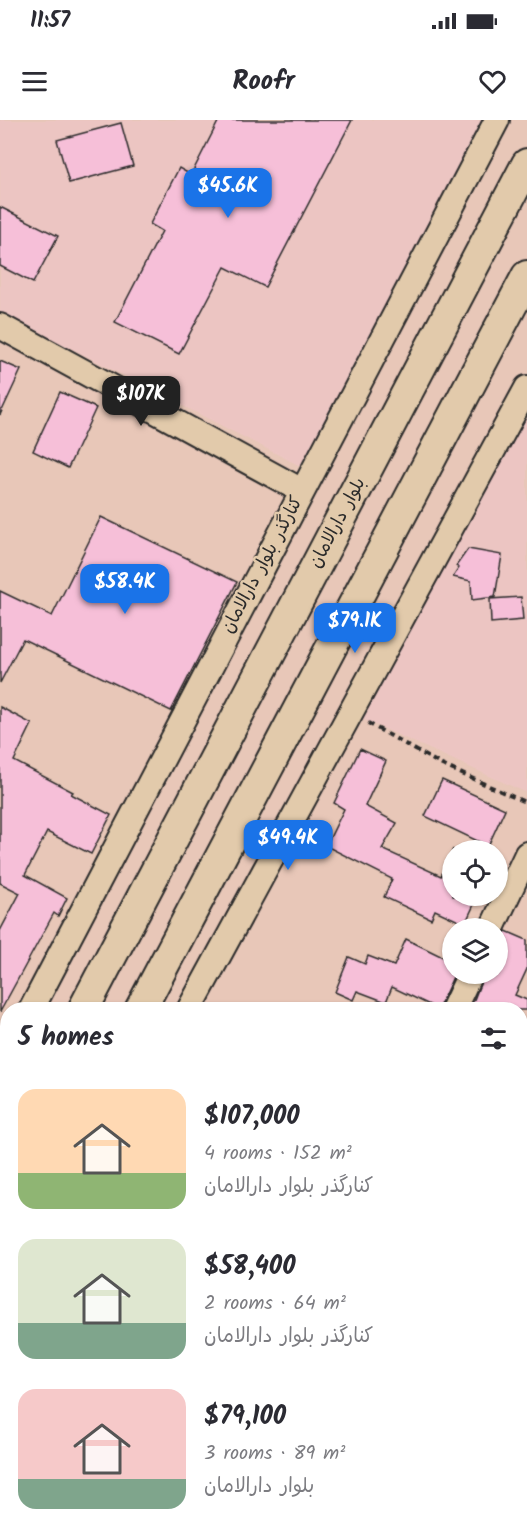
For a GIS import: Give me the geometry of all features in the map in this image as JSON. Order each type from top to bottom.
[{"type":"main road","name":"بلوار دارالامان","points":[[87,1002],[527,164]]},
{"type":"main road","points":[[144,1002],[527,276]]},
{"type":"street","name":"کنارگذر بلوار دارالامان","points":[[35,1002],[496,120]]},
{"type":"street","points":[[0,326],[302,491]]},
{"type":"street","points":[[193,1002],[527,388]]},
{"type":"street","points":[[497,918],[527,854]]},
{"type":"street","points":[[457,1002],[465,984]]},
{"type":"path","points":[[349,713],[442,765],[527,803]]},
{"type":"shaded area","points":[[0,120],[488,120],[300,466],[0,312]]},
{"type":"shaded area","points":[[527,388],[527,793],[349,713]]},
{"type":"building","points":[[219,120],[352,120],[265,287],[225,267],[179,354],[115,322],[162,231],[150,224],[179,168],[191,175]]},
{"type":"building","points":[[121,123],[133,166],[69,183],[57,140]]},
{"type":"building","points":[[0,207],[58,236],[33,283],[0,266]]},
{"type":"building","points":[[0,361],[21,370],[0,415]]},
{"type":"building","points":[[60,392],[96,408],[68,468],[33,451]]},
{"type":"building","points":[[101,517],[237,582],[171,711],[23,639],[0,683],[0,591],[52,616]]},
{"type":"building","points":[[468,549],[502,555],[495,597],[472,600],[471,581],[453,577],[459,568],[456,566]]},
{"type":"building","points":[[521,597],[523,620],[491,623],[490,599]]},
{"type":"building","points":[[0,707],[32,724],[14,761],[111,815],[91,854],[47,832],[25,875],[67,898],[58,916],[54,913],[5,1002],[0,1002],[0,931],[20,893],[0,883]]},
{"type":"building","points":[[360,749],[386,761],[365,806],[397,823],[382,849],[441,876],[442,874],[442,906],[473,906],[468,918],[452,918],[435,910],[431,919],[384,897],[392,879],[326,846],[344,809],[334,803]]},
{"type":"building","points":[[442,780],[505,809],[491,840],[475,840],[425,816]]},
{"type":"building","points":[[508,932],[527,940],[527,969],[515,995],[527,1002],[473,1002],[480,984],[508,984]]},
{"type":"building","points":[[406,939],[442,957],[442,984],[450,984],[441,1002],[423,1002],[392,987],[386,1002],[357,991],[353,1000],[335,992],[349,957],[365,964],[368,956],[394,966]]}]
